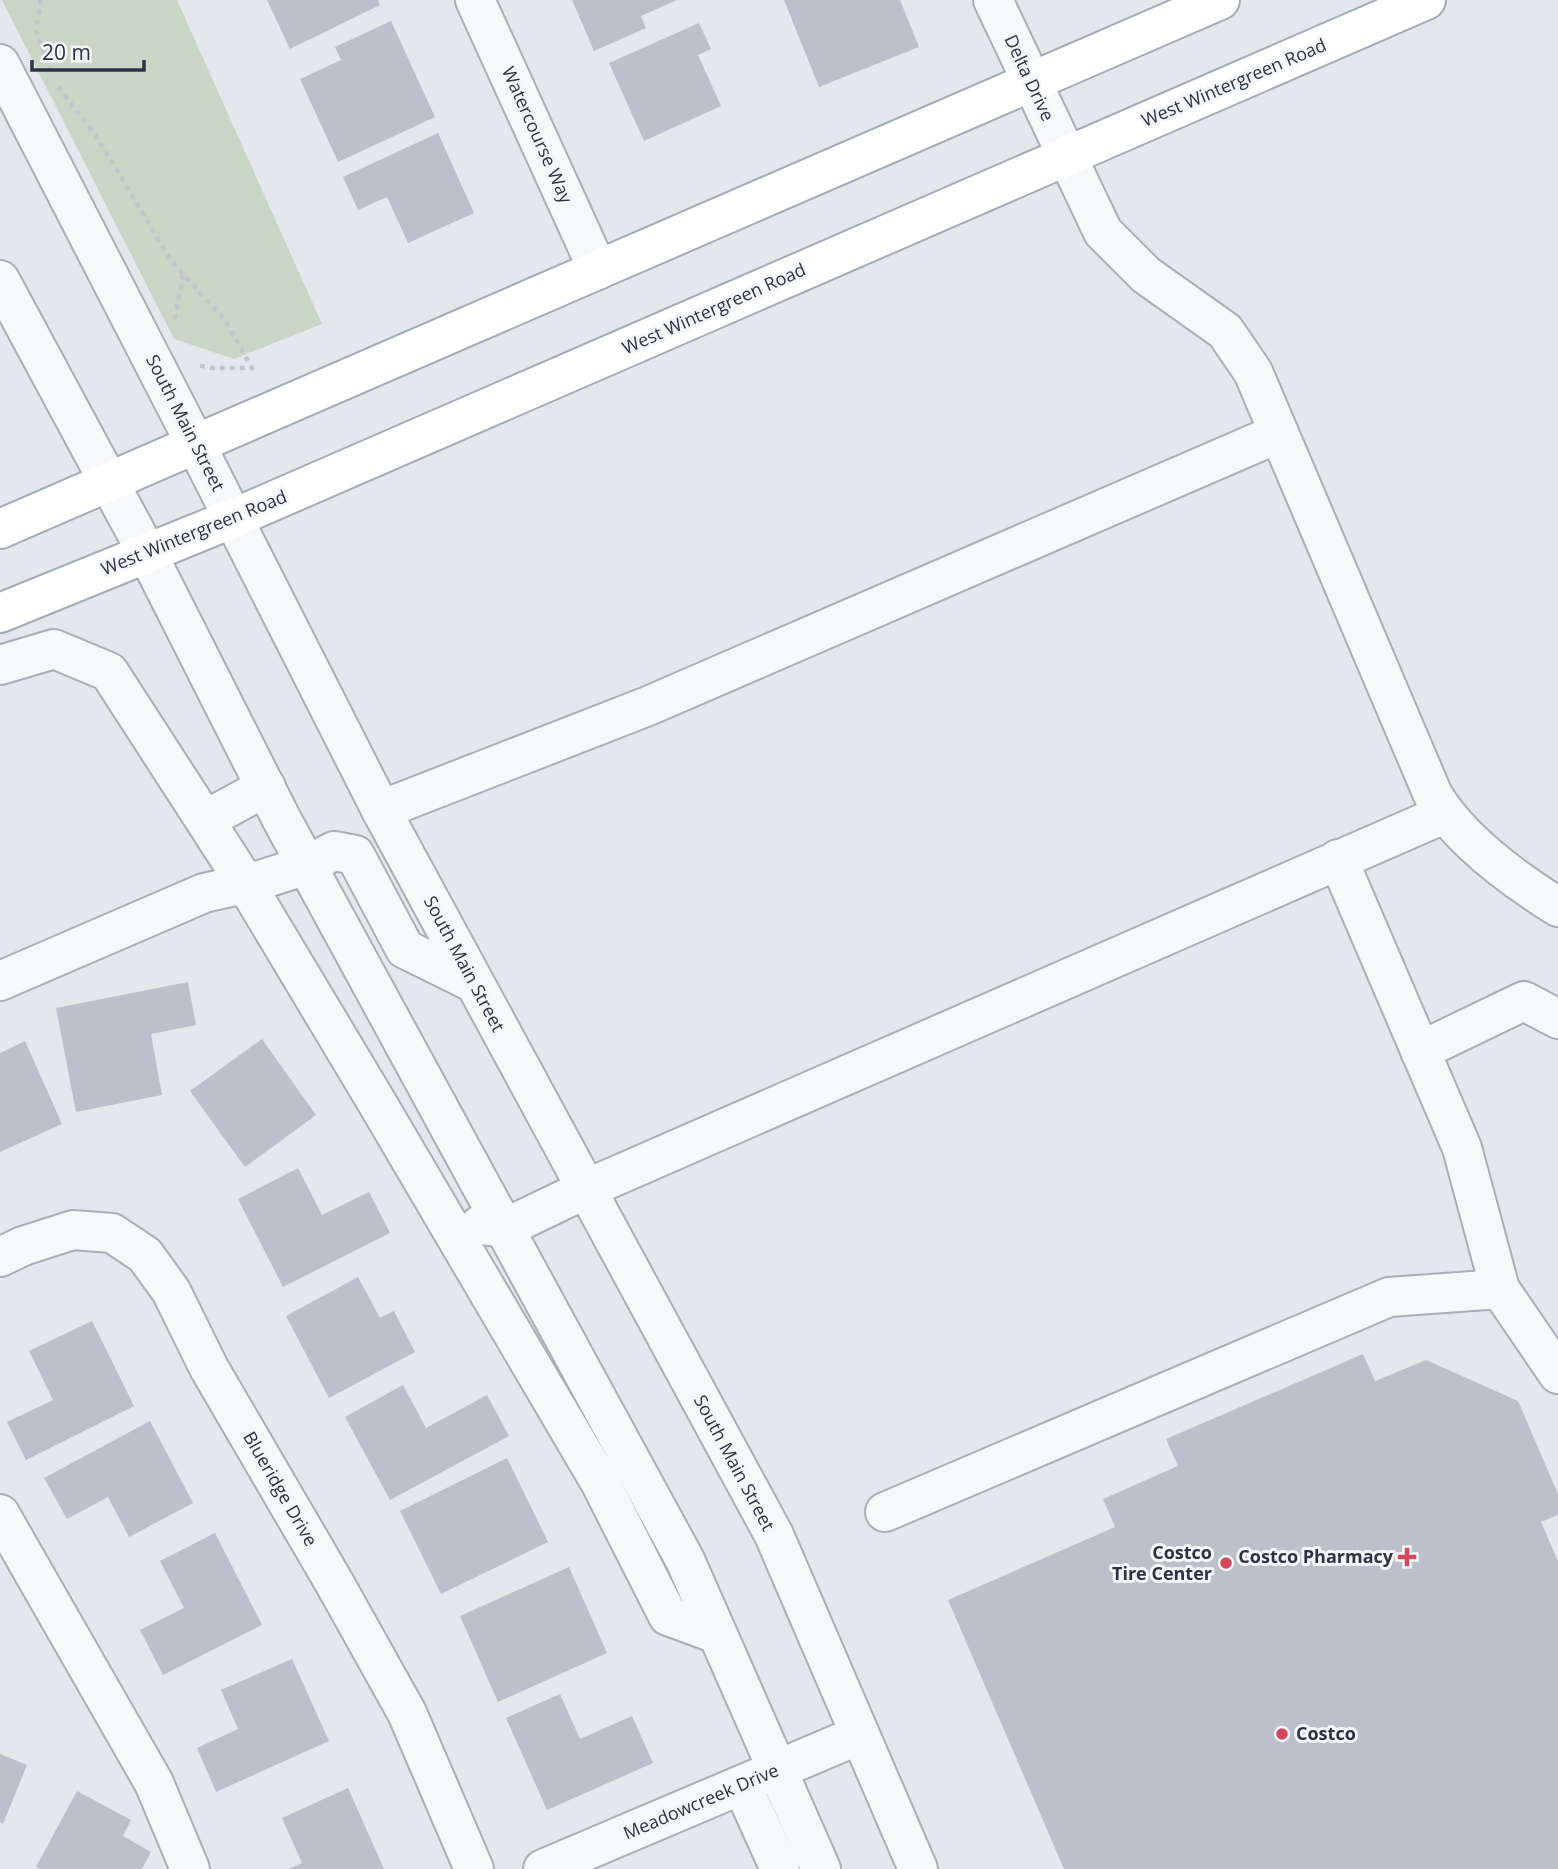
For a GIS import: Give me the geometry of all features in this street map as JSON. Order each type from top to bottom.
[{"type":"main road","points":[[0,530],[1220,0]]},
{"type":"main road","name":"West Wintergreen Road","points":[[0,613],[234,519],[1426,0]]},
{"type":"street","name":"Watercourse Way","points":[[475,0],[598,270]]},
{"type":"street","name":"Delta Drive","points":[[993,0],[1103,232],[1146,275],[1225,331],[1253,372],[1427,783],[1444,814],[1477,847],[1558,907]]},
{"type":"street","name":"South Main Street","points":[[0,64],[197,445],[381,810],[774,1535],[918,1869]]},
{"type":"street","points":[[0,280],[147,553],[307,865],[685,1560],[717,1634],[759,1778],[780,1869]]},
{"type":"street","points":[[381,810],[649,706],[1279,433]]},
{"type":"street","points":[[0,665],[54,649],[110,673],[246,884],[443,1215],[600,1482],[668,1616],[717,1634]]},
{"type":"street","points":[[205,820],[266,787]]},
{"type":"street","points":[[443,1215],[471,1224],[505,1228],[586,1189],[1444,814]]},
{"type":"street","points":[[0,981],[204,893],[246,884],[307,865],[334,851],[355,855],[405,949],[474,983]]},
{"type":"street","points":[[1338,859],[1462,1148],[1500,1289],[1558,1374]]},
{"type":"street","points":[[1420,1051],[1524,1001],[1558,1019]]},
{"type":"street","name":"Blueridge Drive","points":[[0,1257],[23,1246],[73,1230],[112,1233],[145,1255],[171,1291],[209,1368],[407,1713],[474,1869]]},
{"type":"street","points":[[885,1512],[1389,1297],[1500,1289]]},
{"type":"street","points":[[0,1514],[9,1551],[154,1783],[190,1869]]},
{"type":"street","name":"Meadowcreek Drive","points":[[543,1869],[859,1735]]},
{"type":"street","points":[[759,1778],[821,1869]]},
{"type":"path","points":[[41,0],[36,32],[55,83],[96,136],[172,262],[225,320],[252,368],[212,368],[193,363]]},
{"type":"path","points":[[175,324],[183,274]]},
{"type":"green space","points":[[2,0],[177,0],[322,324],[234,359],[174,339]]},
{"type":"building","points":[[267,0],[378,0],[380,5],[290,49]]},
{"type":"building","points":[[572,0],[677,0],[641,16],[646,28],[594,51]]},
{"type":"building","points":[[784,0],[900,0],[919,47],[819,87]]},
{"type":"building","points":[[391,21],[435,117],[338,162],[300,79],[341,60],[335,47]]},
{"type":"building","points":[[699,23],[711,49],[698,55],[721,106],[644,141],[609,63]]},
{"type":"building","points":[[438,133],[474,213],[408,243],[387,197],[358,210],[343,177]]},
{"type":"building","points":[[188,982],[196,1025],[151,1034],[162,1095],[76,1112],[56,1008]]},
{"type":"building","points":[[262,1039],[316,1115],[245,1167],[190,1091]]},
{"type":"building","points":[[25,1041],[62,1124],[0,1152],[0,1053]]},
{"type":"building","points":[[298,1168],[322,1215],[369,1192],[390,1233],[283,1287],[238,1199]]},
{"type":"building","points":[[358,1277],[380,1318],[394,1311],[415,1352],[329,1398],[286,1316]]},
{"type":"building","points":[[92,1321],[134,1406],[26,1460],[7,1422],[53,1400],[29,1351]]},
{"type":"building","name":"Costco","points":[[1363,1354],[1375,1381],[1426,1360],[1518,1401],[1558,1494],[1558,1515],[1541,1522],[1558,1561],[1558,1869],[1064,1869],[948,1600],[1115,1527],[1103,1499],[1178,1466],[1166,1439]]},
{"type":"building","points":[[403,1385],[426,1428],[487,1395],[509,1436],[390,1500],[345,1417]]},
{"type":"building","points":[[150,1421],[193,1503],[129,1537],[108,1497],[67,1519],[44,1478]]},
{"type":"building","points":[[507,1458],[548,1542],[441,1594],[400,1511]]},
{"type":"building","points":[[215,1533],[262,1625],[163,1675],[140,1630],[184,1608],[160,1561]]},
{"type":"building","points":[[569,1567],[607,1653],[498,1702],[460,1616]]},
{"type":"building","points":[[292,1659],[329,1741],[216,1792],[197,1748],[238,1729],[221,1690]]},
{"type":"building","points":[[560,1694],[580,1739],[632,1716],[653,1763],[547,1810],[506,1718]]},
{"type":"building","points":[[0,1754],[27,1765],[3,1824],[0,1822]]},
{"type":"building","points":[[348,1788],[384,1869],[289,1869],[302,1863],[282,1818]]},
{"type":"building","points":[[77,1791],[131,1820],[123,1836],[151,1852],[142,1869],[36,1867]]},
{"type":"place","name":"Costco Pharmacy","points":[[1407,1557]]},
{"type":"place","name":"Costco Tire Center","points":[[1226,1563]]},
{"type":"place","name":"Costco","points":[[1282,1734]]}]
